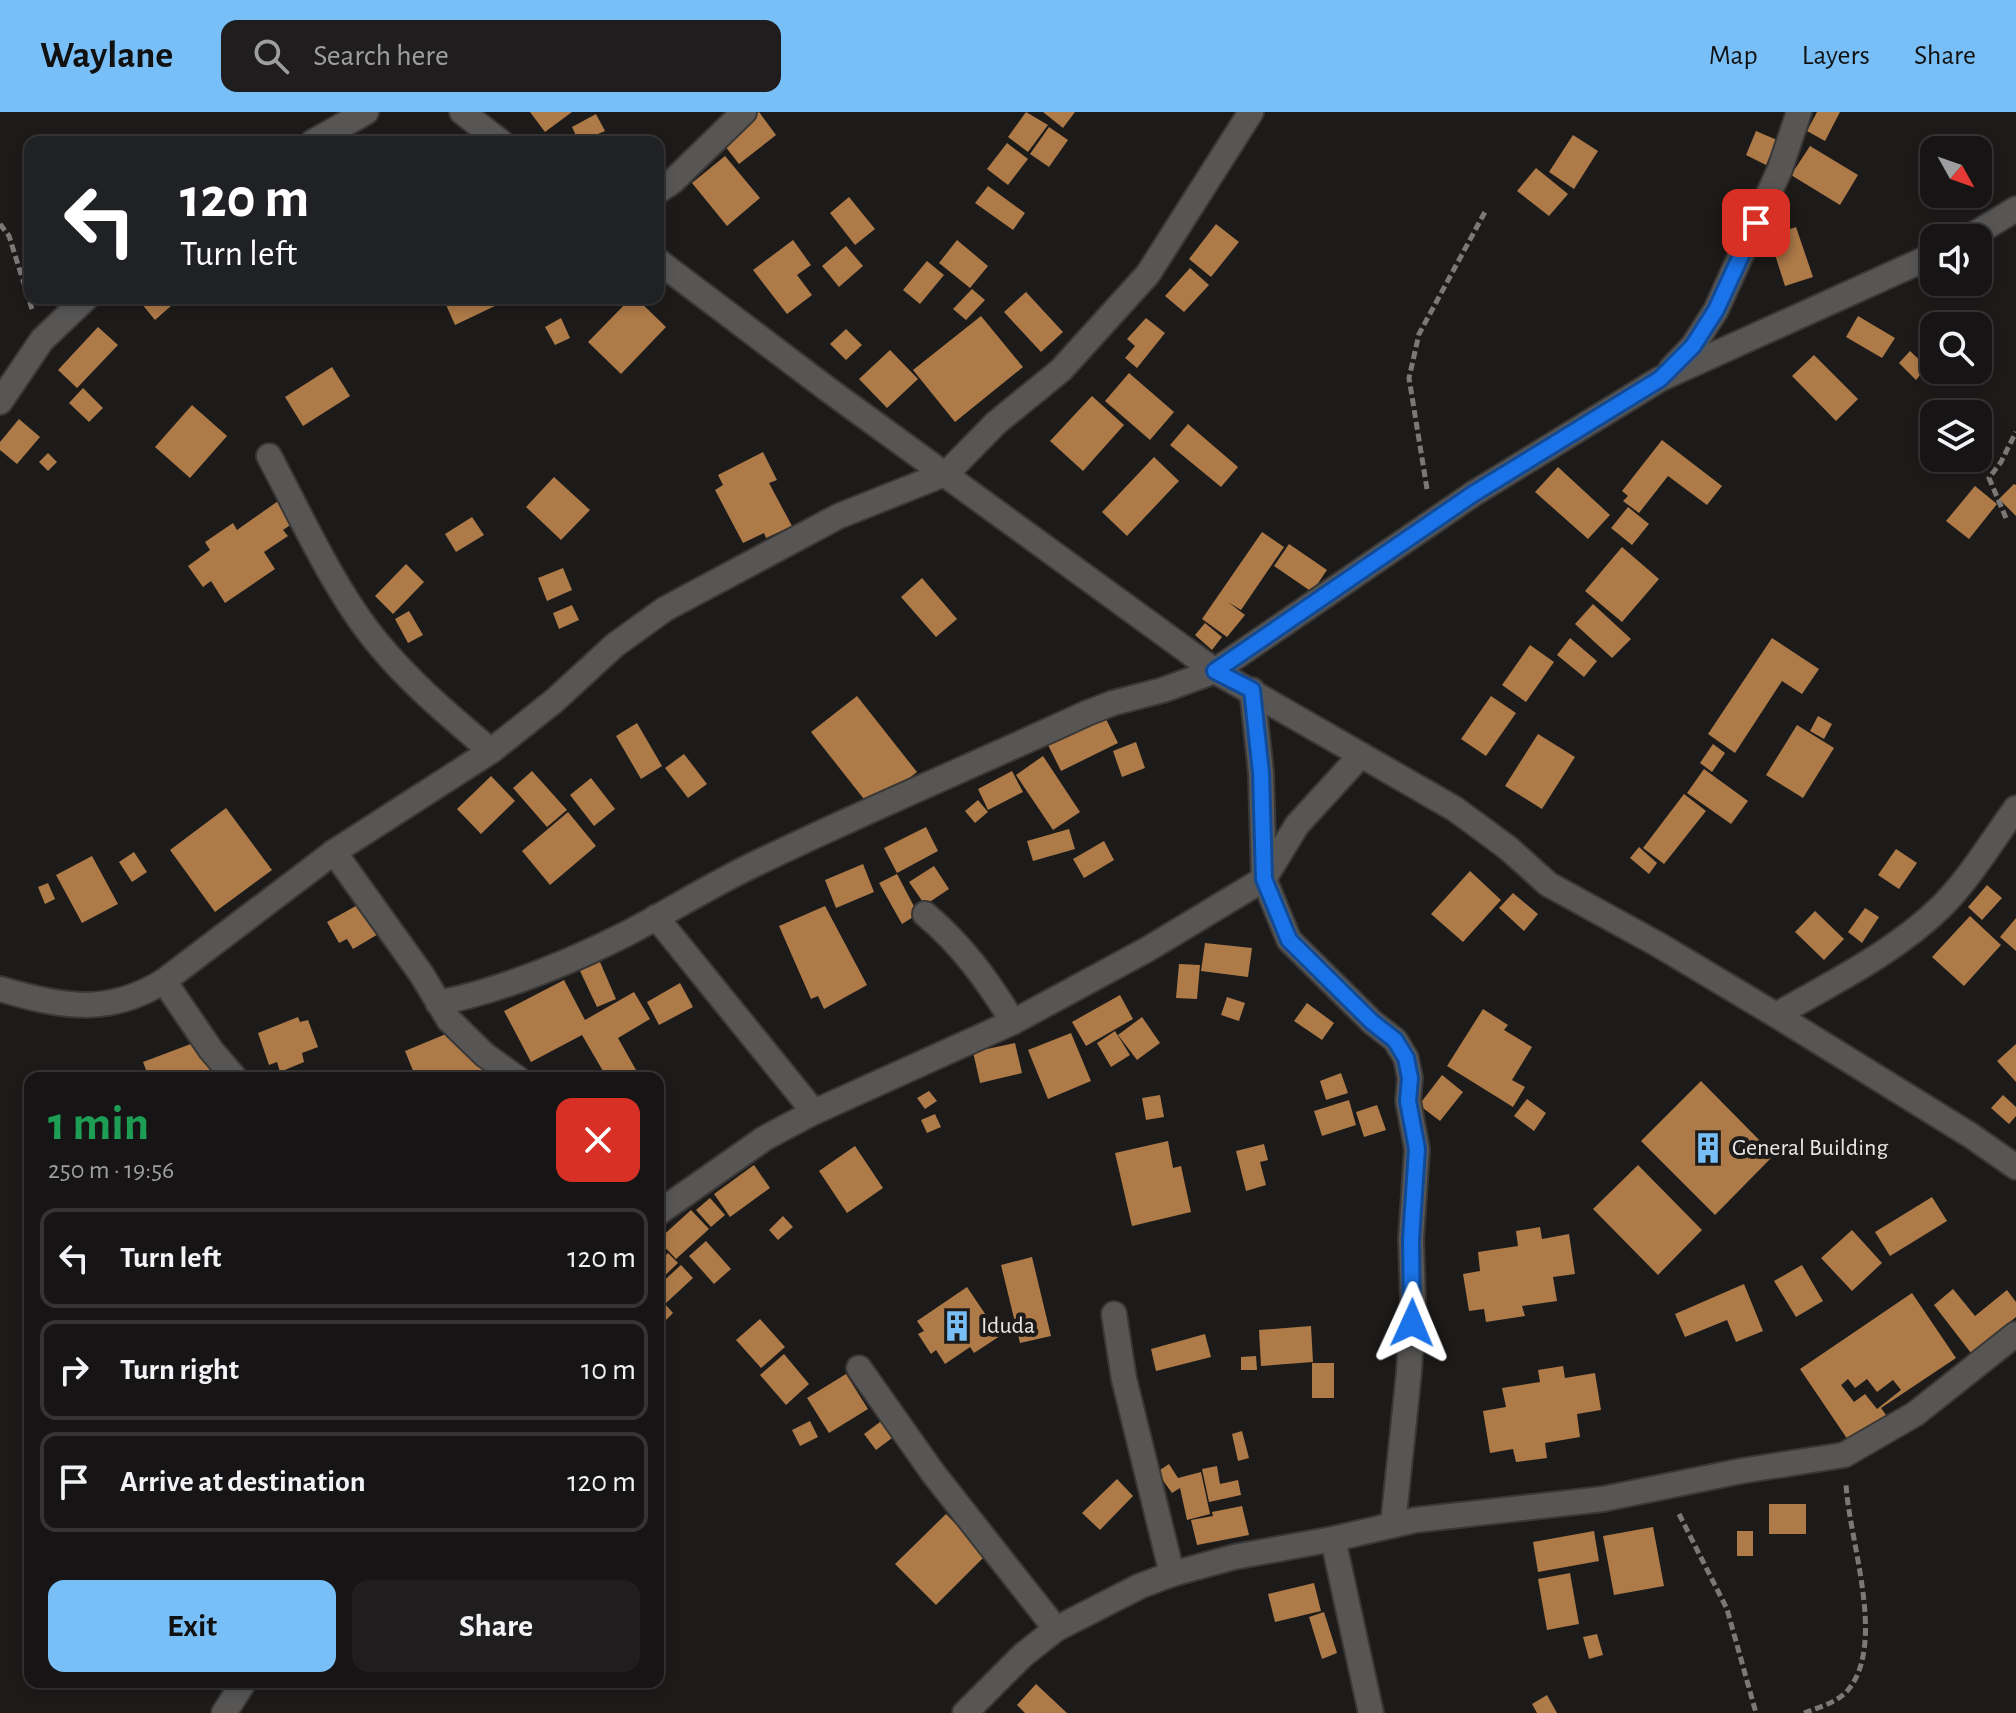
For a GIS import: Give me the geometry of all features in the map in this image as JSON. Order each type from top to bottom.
[{"type":"street","points":[[462,112],[493,136]]},
{"type":"street","points":[[664,187],[744,112]]},
{"type":"street","points":[[0,989],[53,1002],[97,1005],[132,998],[164,981],[334,852],[491,751],[554,701],[615,645],[665,609],[839,516],[947,473],[996,423],[1061,370],[1148,274],[1251,112]]},
{"type":"street","points":[[1660,379],[1693,346],[1716,310],[1780,169],[1799,112]]},
{"type":"street","points":[[324,136],[367,113]]},
{"type":"street","points":[[1991,224],[2016,209]]},
{"type":"street","points":[[438,1003],[477,994],[564,962],[752,865],[1087,713],[1215,671],[1473,494],[1660,379],[1920,261]]},
{"type":"street","points":[[664,266],[830,391],[947,473],[1215,671],[1455,809],[1508,848],[1548,884],[1659,945],[1776,1015],[1970,1135],[2016,1167]]},
{"type":"street","points":[[0,402],[42,340],[80,304]]},
{"type":"street","points":[[269,456],[327,565],[374,638],[414,681],[491,751]]},
{"type":"street","points":[[1252,690],[1261,773],[1264,879],[1289,940],[1372,1022],[1395,1040],[1406,1058],[1410,1078],[1408,1101],[1417,1149],[1411,1239],[1413,1299],[1409,1372],[1393,1525]]},
{"type":"street","points":[[664,1209],[765,1138],[814,1112],[1013,1022],[1148,949],[1264,879],[1297,825],[1361,755]]},
{"type":"street","points":[[1776,1015],[1921,926],[1968,875],[2016,808]]},
{"type":"street","points":[[334,852],[422,975],[449,1020],[499,1072]]},
{"type":"street","points":[[925,914],[956,940],[992,987],[1013,1022]]},
{"type":"street","points":[[656,917],[814,1112]]},
{"type":"street","points":[[164,981],[230,1072]]},
{"type":"street","points":[[1114,1314],[1124,1379],[1172,1574]]},
{"type":"street","points":[[965,1713],[1023,1655],[1056,1629],[1140,1586],[1172,1574],[1234,1557],[1393,1525],[1467,1512],[1545,1507],[1603,1499],[1665,1485],[1844,1455],[1915,1414],[2016,1334]]},
{"type":"street","points":[[859,1368],[933,1473],[1056,1629]]},
{"type":"street","points":[[1333,1539],[1371,1713]]},
{"type":"street","points":[[224,1713],[240,1688]]},
{"type":"path","points":[[1433,522],[1409,378],[1419,334],[1486,210]]},
{"type":"path","points":[[0,224],[9,236],[24,283]]},
{"type":"path","points":[[31,304],[42,340]]},
{"type":"path","points":[[2006,518],[1989,478],[2016,432]]},
{"type":"path","points":[[1804,1713],[1829,1704],[1846,1693],[1858,1672],[1865,1649],[1865,1624],[1848,1509],[1844,1455]]},
{"type":"path","points":[[1665,1485],[1727,1609],[1756,1713]]},
{"type":"building","points":[[530,112],[572,112],[545,132]]},
{"type":"building","points":[[759,112],[776,135],[739,164],[721,141]]},
{"type":"building","points":[[1026,112],[1048,125],[1028,152],[1008,137]]},
{"type":"building","points":[[1043,112],[1075,112],[1063,128]]},
{"type":"building","points":[[1817,112],[1840,112],[1825,141],[1807,131]]},
{"type":"building","points":[[596,114],[605,131],[593,136],[576,136],[572,127]]},
{"type":"building","points":[[1049,127],[1068,140],[1049,167],[1030,154]]},
{"type":"building","points":[[1756,131],[1777,140],[1766,165],[1746,155]]},
{"type":"building","points":[[1573,135],[1598,151],[1574,189],[1549,172]]},
{"type":"building","points":[[1007,143],[1028,159],[1008,185],[987,169]]},
{"type":"building","points":[[1810,146],[1858,175],[1840,205],[1791,175]]},
{"type":"building","points":[[725,156],[760,198],[727,226],[692,183]]},
{"type":"building","points":[[1536,168],[1568,194],[1549,216],[1517,191]]},
{"type":"building","points":[[988,186],[1025,213],[1013,230],[975,203]]},
{"type":"building","points":[[849,197],[875,229],[855,245],[830,213]]},
{"type":"building","points":[[1216,224],[1239,242],[1211,277],[1189,259]]},
{"type":"building","points":[[1796,227],[1813,277],[1785,286],[1769,236]]},
{"type":"building","points":[[793,240],[811,265],[797,275],[812,295],[787,314],[753,270]]},
{"type":"building","points":[[957,240],[988,266],[970,288],[939,263]]},
{"type":"building","points":[[846,246],[863,266],[839,287],[822,266]]},
{"type":"building","points":[[927,261],[944,275],[920,304],[903,290]]},
{"type":"building","points":[[1190,268],[1209,285],[1184,312],[1165,296]]},
{"type":"building","points":[[972,289],[985,300],[966,320],[953,309]]},
{"type":"building","points":[[1026,292],[1063,332],[1041,352],[1004,312]]},
{"type":"building","points":[[142,304],[173,304],[155,320]]},
{"type":"building","points":[[446,304],[497,304],[497,305],[455,325]]},
{"type":"building","points":[[625,304],[642,304],[666,327],[621,374],[588,342]]},
{"type":"building","points":[[981,316],[1023,367],[955,422],[913,370]]},
{"type":"building","points":[[1858,316],[1895,338],[1882,358],[1846,337]]},
{"type":"building","points":[[561,318],[570,338],[555,345],[545,327]]},
{"type":"building","points":[[1146,318],[1165,333],[1137,368],[1125,358],[1135,346],[1127,339]]},
{"type":"building","points":[[98,327],[118,345],[77,388],[58,370]]},
{"type":"building","points":[[846,329],[862,345],[846,360],[830,344]]},
{"type":"building","points":[[890,350],[918,379],[887,408],[859,379]]},
{"type":"building","points":[[1910,351],[1920,360],[1920,375],[1916,380],[1899,363]]},
{"type":"building","points":[[1814,355],[1858,399],[1836,421],[1792,376]]},
{"type":"building","points":[[332,367],[350,396],[303,426],[285,397]]},
{"type":"building","points":[[1129,373],[1174,412],[1150,440],[1105,401]]},
{"type":"building","points":[[83,388],[103,408],[89,422],[69,403]]},
{"type":"building","points":[[1092,396],[1124,425],[1083,471],[1050,441]]},
{"type":"building","points":[[192,405],[227,436],[190,478],[155,447]]},
{"type":"building","points":[[19,419],[40,437],[17,464],[0,450],[0,442]]},
{"type":"building","points":[[1188,424],[1238,467],[1221,487],[1170,445]]},
{"type":"building","points":[[1662,440],[1722,486],[1707,505],[1668,476],[1639,513],[1623,501],[1628,496],[1622,491]]},
{"type":"building","points":[[763,452],[777,480],[769,483],[792,526],[766,538],[764,533],[743,543],[715,490],[723,485],[718,475]]},
{"type":"building","points":[[48,453],[57,462],[48,471],[39,462]]},
{"type":"building","points":[[1154,457],[1179,481],[1127,536],[1102,512]]},
{"type":"building","points":[[1558,467],[1610,515],[1588,539],[1535,492]]},
{"type":"building","points":[[554,477],[590,510],[561,540],[526,507]]},
{"type":"building","points":[[2016,485],[2016,516],[1999,499]]},
{"type":"building","points":[[1975,486],[1997,504],[1969,539],[1946,521]]},
{"type":"building","points":[[281,499],[296,521],[283,530],[288,536],[264,552],[275,569],[225,603],[211,581],[203,587],[188,566],[210,550],[205,542],[233,523],[237,530]]},
{"type":"building","points":[[1628,507],[1649,524],[1632,545],[1611,528]]},
{"type":"building","points":[[472,517],[484,535],[456,552],[445,534]]},
{"type":"building","points":[[1262,532],[1284,547],[1241,610],[1228,602],[1245,615],[1227,637],[1202,619]]},
{"type":"building","points":[[1289,544],[1327,570],[1312,592],[1274,566]]},
{"type":"building","points":[[1622,547],[1659,579],[1622,622],[1585,591]]},
{"type":"building","points":[[406,564],[424,582],[393,614],[375,596]]},
{"type":"building","points":[[563,568],[572,590],[547,601],[538,578]]},
{"type":"building","points":[[922,578],[957,619],[936,637],[901,597]]},
{"type":"building","points":[[1593,604],[1631,639],[1612,658],[1575,624]]},
{"type":"building","points":[[572,605],[579,620],[559,629],[553,613]]},
{"type":"building","points":[[409,611],[423,635],[408,643],[395,619]]},
{"type":"building","points":[[1205,623],[1222,637],[1212,650],[1195,635]]},
{"type":"building","points":[[1570,638],[1597,661],[1584,677],[1557,655]]},
{"type":"building","points":[[1772,638],[1819,669],[1802,694],[1782,681],[1735,753],[1708,734]]},
{"type":"building","points":[[1530,645],[1554,662],[1526,702],[1502,685]]},
{"type":"building","points":[[857,696],[917,772],[871,808],[811,732]]},
{"type":"building","points":[[1491,696],[1516,713],[1486,756],[1461,739]]},
{"type":"building","points":[[1104,715],[1118,743],[1061,771],[1047,743]]},
{"type":"building","points":[[1818,716],[1832,724],[1824,739],[1810,731]]},
{"type":"building","points":[[637,723],[662,766],[641,779],[616,736]]},
{"type":"building","points":[[1797,725],[1834,748],[1803,798],[1766,775]]},
{"type":"building","points":[[1538,734],[1575,757],[1542,809],[1505,786]]},
{"type":"building","points":[[1136,742],[1145,768],[1122,777],[1113,751]]},
{"type":"building","points":[[1713,744],[1725,753],[1712,772],[1700,763]]},
{"type":"building","points":[[684,754],[707,784],[688,798],[665,768]]},
{"type":"building","points":[[1043,756],[1080,812],[1053,830],[1016,775]]},
{"type":"building","points":[[1704,769],[1748,801],[1731,824],[1687,793]]},
{"type":"building","points":[[532,771],[567,810],[547,827],[513,788]]},
{"type":"building","points":[[1012,771],[1023,792],[988,810],[978,789]]},
{"type":"building","points":[[491,776],[515,801],[481,834],[457,809]]},
{"type":"building","points":[[591,778],[615,809],[594,826],[570,795]]},
{"type":"building","points":[[1684,794],[1706,811],[1664,864],[1643,848]]},
{"type":"building","points":[[978,800],[988,812],[975,823],[965,811]]},
{"type":"building","points":[[226,808],[272,870],[215,912],[170,850]]},
{"type":"building","points":[[568,812],[596,846],[550,885],[522,851]]},
{"type":"building","points":[[926,827],[938,851],[897,873],[884,848]]},
{"type":"building","points":[[1069,829],[1075,849],[1033,861],[1027,841]]},
{"type":"building","points":[[1104,841],[1114,860],[1084,878],[1073,859]]},
{"type":"building","points":[[1639,847],[1657,863],[1649,874],[1630,858]]},
{"type":"building","points":[[1896,849],[1917,863],[1899,889],[1878,875]]},
{"type":"building","points":[[134,852],[147,872],[132,882],[119,862]]},
{"type":"building","points":[[92,856],[118,904],[82,923],[56,875]]},
{"type":"building","points":[[863,864],[874,892],[836,908],[825,880]]},
{"type":"building","points":[[934,866],[949,889],[925,905],[909,882]]},
{"type":"building","points":[[1470,871],[1501,900],[1463,942],[1431,914]]},
{"type":"building","points":[[897,874],[918,914],[902,924],[879,883]]},
{"type":"building","points":[[48,883],[55,899],[45,904],[38,887]]},
{"type":"building","points":[[1987,885],[2002,898],[1982,920],[1968,907]]},
{"type":"building","points":[[1513,893],[1538,914],[1524,931],[1499,908]]},
{"type":"building","points":[[363,902],[380,933],[353,949],[347,939],[339,943],[327,922]]},
{"type":"building","points":[[825,906],[867,985],[824,1009],[818,996],[811,999],[779,926]]},
{"type":"building","points":[[1865,908],[1879,917],[1862,943],[1848,932]]},
{"type":"building","points":[[1815,911],[1844,939],[1824,960],[1795,932]]},
{"type":"building","points":[[1970,916],[2001,945],[1964,986],[1932,957]]},
{"type":"building","points":[[2016,918],[2016,951],[2000,937]]},
{"type":"building","points":[[1205,943],[1252,948],[1248,977],[1201,971]]},
{"type":"building","points":[[600,962],[616,999],[597,1007],[580,971]]},
{"type":"building","points":[[1179,964],[1200,965],[1197,999],[1176,998]]},
{"type":"building","points":[[564,980],[585,1020],[634,992],[650,1019],[618,1038],[636,1070],[604,1072],[582,1035],[531,1062],[504,1011]]},
{"type":"building","points":[[680,983],[693,1007],[659,1025],[647,1002]]},
{"type":"building","points":[[1120,995],[1133,1019],[1086,1046],[1072,1022]]},
{"type":"building","points":[[1227,997],[1245,1003],[1239,1021],[1221,1015]]},
{"type":"building","points":[[1307,1003],[1334,1023],[1322,1040],[1294,1021]]},
{"type":"building","points":[[1483,1009],[1508,1025],[1504,1030],[1532,1047],[1512,1080],[1525,1087],[1513,1107],[1447,1066]]},
{"type":"building","points":[[298,1017],[300,1022],[308,1020],[318,1047],[302,1053],[304,1062],[280,1072],[277,1062],[269,1065],[258,1033]]},
{"type":"building","points":[[1142,1017],[1160,1043],[1137,1060],[1118,1035]]},
{"type":"building","points":[[470,1024],[490,1072],[414,1072],[405,1051]]},
{"type":"building","points":[[1115,1031],[1130,1055],[1111,1067],[1097,1043]]},
{"type":"building","points":[[1071,1033],[1091,1081],[1048,1099],[1028,1050]]},
{"type":"building","points":[[204,1039],[216,1072],[147,1072],[143,1062]]},
{"type":"building","points":[[1015,1043],[1022,1073],[980,1083],[973,1052]]},
{"type":"building","points":[[2016,1044],[2016,1082],[1997,1061]]},
{"type":"building","points":[[1341,1073],[1348,1093],[1326,1100],[1320,1081]]},
{"type":"building","points":[[1442,1075],[1463,1092],[1440,1121],[1419,1105]]},
{"type":"building","name":"General Building","points":[[1701,1081],[1774,1155],[1715,1215],[1641,1141]]},
{"type":"building","points":[[929,1091],[937,1101],[925,1109],[917,1098]]},
{"type":"building","points":[[1160,1095],[1164,1117],[1146,1120],[1142,1098]]},
{"type":"building","points":[[2003,1095],[2016,1107],[2016,1116],[2009,1124],[1991,1108]]},
{"type":"building","points":[[1527,1099],[1546,1113],[1534,1131],[1514,1116]]},
{"type":"building","points":[[1349,1100],[1356,1125],[1322,1136],[1314,1111]]},
{"type":"building","points":[[1377,1105],[1386,1130],[1364,1137],[1356,1112]]},
{"type":"building","points":[[935,1114],[941,1127],[927,1133],[921,1120]]},
{"type":"building","points":[[1168,1141],[1173,1168],[1181,1166],[1191,1212],[1132,1226],[1115,1153]]},
{"type":"building","points":[[1264,1144],[1268,1160],[1260,1162],[1266,1185],[1246,1191],[1236,1151]]},
{"type":"building","points":[[855,1146],[883,1188],[847,1213],[819,1171]]},
{"type":"building","points":[[754,1165],[770,1188],[730,1217],[714,1194]]},
{"type":"building","points":[[1638,1165],[1702,1230],[1658,1275],[1593,1209]]},
{"type":"building","points":[[1932,1197],[1947,1221],[1890,1256],[1875,1232]]},
{"type":"building","points":[[710,1198],[725,1215],[711,1227],[696,1210]]},
{"type":"building","points":[[691,1210],[709,1229],[676,1259],[664,1246],[664,1235]]},
{"type":"building","points":[[783,1216],[793,1227],[778,1240],[769,1230]]},
{"type":"building","points":[[1540,1227],[1542,1239],[1569,1234],[1575,1274],[1553,1277],[1557,1301],[1522,1306],[1525,1316],[1486,1322],[1484,1309],[1469,1311],[1463,1274],[1480,1271],[1478,1252],[1518,1246],[1516,1231]]},
{"type":"building","points":[[1852,1230],[1882,1263],[1852,1291],[1821,1258]]},
{"type":"building","points":[[706,1241],[731,1269],[714,1284],[689,1256]]},
{"type":"building","points":[[668,1253],[678,1263],[664,1276],[664,1257]]},
{"type":"building","points":[[1032,1257],[1051,1336],[1020,1343],[1001,1265]]},
{"type":"building","points":[[681,1265],[693,1278],[665,1304],[673,1313],[664,1322],[664,1281]]},
{"type":"building","points":[[1802,1265],[1823,1301],[1796,1317],[1774,1281]]},
{"type":"building","points":[[1744,1284],[1763,1331],[1736,1342],[1727,1320],[1685,1337],[1675,1314]]},
{"type":"building","name":"Iduda","points":[[967,1287],[1000,1336],[974,1353],[970,1347],[945,1364],[936,1350],[931,1354],[918,1334],[924,1331],[917,1321]]},
{"type":"building","points":[[1953,1289],[1975,1316],[2007,1290],[2016,1302],[2016,1317],[1971,1353],[1934,1305]]},
{"type":"building","points":[[1912,1293],[1956,1358],[1881,1408],[1888,1418],[1850,1443],[1800,1369]],"holes":[[[1848,1379],[1855,1388],[1867,1379],[1877,1392],[1893,1380],[1901,1390],[1877,1409],[1865,1394],[1854,1402],[1841,1385]]]},
{"type":"building","points":[[760,1319],[785,1347],[761,1368],[736,1340]]},
{"type":"building","points":[[1311,1326],[1313,1362],[1261,1366],[1259,1330]]},
{"type":"building","points":[[1205,1334],[1211,1357],[1156,1371],[1151,1349]]},
{"type":"building","points":[[784,1354],[809,1384],[786,1405],[760,1375]]},
{"type":"building","points":[[1256,1356],[1257,1370],[1241,1370],[1241,1357]]},
{"type":"building","points":[[1312,1363],[1334,1363],[1334,1398],[1312,1398]]},
{"type":"building","points":[[1563,1366],[1565,1378],[1595,1373],[1601,1410],[1577,1414],[1580,1437],[1545,1443],[1547,1458],[1516,1462],[1513,1449],[1490,1453],[1483,1411],[1506,1407],[1502,1388],[1540,1382],[1538,1370]]},
{"type":"building","points":[[846,1374],[868,1409],[829,1433],[807,1398]]},
{"type":"building","points":[[884,1419],[896,1435],[876,1450],[864,1434]]},
{"type":"building","points":[[810,1421],[818,1437],[800,1446],[792,1430]]},
{"type":"building","points":[[1242,1431],[1249,1458],[1238,1461],[1232,1434]]},
{"type":"building","points":[[1169,1464],[1178,1478],[1201,1472],[1210,1514],[1187,1520],[1180,1488],[1172,1493],[1157,1472]]},
{"type":"building","points":[[1217,1466],[1220,1484],[1238,1480],[1241,1495],[1209,1502],[1202,1469]]},
{"type":"building","points":[[1117,1479],[1133,1496],[1100,1530],[1082,1513]]},
{"type":"building","points":[[1769,1504],[1806,1504],[1806,1534],[1769,1534]]},
{"type":"building","points":[[1242,1506],[1249,1535],[1197,1545],[1191,1520]]},
{"type":"building","points":[[946,1514],[986,1555],[936,1605],[895,1564]]},
{"type":"building","points":[[1653,1527],[1664,1586],[1614,1595],[1603,1536]]},
{"type":"building","points":[[1594,1531],[1599,1561],[1538,1572],[1533,1542]]},
{"type":"building","points":[[1737,1531],[1753,1531],[1753,1556],[1737,1556]]},
{"type":"building","points":[[1570,1573],[1579,1624],[1547,1630],[1538,1579]]},
{"type":"building","points":[[1314,1583],[1321,1611],[1275,1622],[1268,1594]]},
{"type":"building","points":[[1324,1612],[1337,1653],[1322,1659],[1309,1617]]},
{"type":"building","points":[[1597,1634],[1603,1655],[1589,1659],[1583,1637]]},
{"type":"building","points":[[1036,1684],[1067,1713],[1025,1713],[1017,1705]]},
{"type":"building","points":[[1547,1695],[1557,1713],[1537,1713],[1532,1704]]},
{"type":"place","name":"General Building","points":[[1708,1148]]},
{"type":"place","name":"Iduda","points":[[957,1326]]},
{"type":"route","points":[[1412,1323],[1411,1239],[1417,1149],[1408,1101],[1410,1078],[1406,1058],[1395,1040],[1372,1022],[1289,940],[1264,879],[1261,773],[1252,690],[1215,671],[1473,494],[1660,379],[1693,346],[1716,310],[1756,223]]}]
